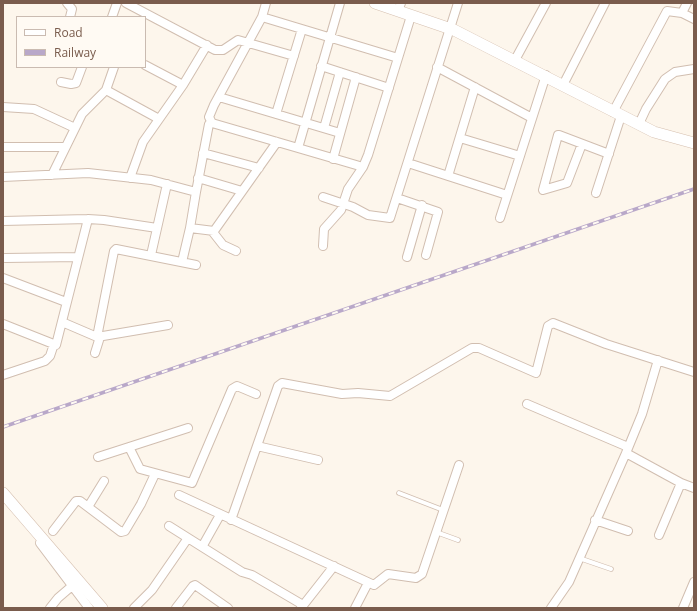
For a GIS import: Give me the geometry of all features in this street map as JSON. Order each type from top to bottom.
[{"type":"street","points":[[67,3],[72,9],[70,16]]},
{"type":"street","points":[[112,16],[117,3]]},
{"type":"street","points":[[126,3],[219,51],[236,41],[294,56]]},
{"type":"street","points":[[266,3],[262,17],[209,117],[212,123],[363,167]]},
{"type":"street","points":[[298,148],[340,3]]},
{"type":"street","points":[[375,3],[400,7],[411,16],[449,28],[515,60],[654,132],[694,143]]},
{"type":"street","points":[[323,197],[344,204],[368,215],[390,218],[458,3]]},
{"type":"street","points":[[515,60],[546,3]]},
{"type":"street","points":[[563,85],[606,3]]},
{"type":"street","points":[[682,13],[687,3]]},
{"type":"street","points":[[596,193],[609,154],[617,114],[666,11],[682,13],[694,19]]},
{"type":"street","points":[[323,246],[324,229],[339,214],[348,190],[363,167],[411,16]]},
{"type":"street","points":[[262,17],[398,58]]},
{"type":"street","points":[[276,114],[302,28]]},
{"type":"street","points":[[130,178],[143,142],[184,84],[207,45]]},
{"type":"street","points":[[146,65],[184,84]]},
{"type":"street","points":[[321,66],[389,88]]},
{"type":"street","points":[[437,67],[532,118]]},
{"type":"street","points":[[61,82],[71,84],[76,82],[82,68]]},
{"type":"street","points":[[52,175],[82,114],[106,90],[114,68]]},
{"type":"street","points":[[639,124],[646,109],[666,79],[675,72],[694,69]]},
{"type":"street","points":[[324,128],[340,72]]},
{"type":"street","points":[[500,218],[546,76]]},
{"type":"street","points":[[333,159],[356,77]]},
{"type":"street","points":[[448,176],[475,87]]},
{"type":"street","points":[[106,90],[159,119]]},
{"type":"street","points":[[219,97],[340,133]]},
{"type":"street","points":[[3,107],[34,109],[75,128]]},
{"type":"street","points":[[182,262],[190,228],[208,127],[212,123]]},
{"type":"street","points":[[582,144],[567,183],[543,190],[557,136],[559,135],[609,154]]},
{"type":"street","points":[[460,138],[520,156]]},
{"type":"street","points":[[212,231],[277,142]]},
{"type":"street","points":[[3,146],[65,147]]},
{"type":"street","points":[[203,153],[259,168]]},
{"type":"street","points":[[408,163],[508,195]]},
{"type":"street","points":[[3,177],[88,173],[167,184],[196,192]]},
{"type":"street","points":[[198,178],[242,191]]},
{"type":"street","points":[[151,255],[167,184]]},
{"type":"street","points":[[397,198],[437,210],[439,214],[426,255]]},
{"type":"street","points":[[407,257],[422,205]]},
{"type":"street","points":[[3,221],[88,219],[157,228]]},
{"type":"street","points":[[3,375],[46,360],[50,356],[54,344],[56,345],[88,219]]},
{"type":"street","points":[[190,228],[212,231],[223,245],[236,251]]},
{"type":"street","points":[[95,353],[114,251],[118,248],[196,265]]},
{"type":"street","points":[[5,258],[78,257]]},
{"type":"street","points":[[3,278],[66,302]]},
{"type":"street","points":[[62,322],[98,337],[168,326]]},
{"type":"street","points":[[231,520],[278,386],[282,383],[342,394],[358,393],[390,396],[472,348],[479,348],[536,373],[538,371],[548,326],[553,323],[606,344],[694,372]]},
{"type":"street","points":[[3,324],[54,344]]},
{"type":"street","points":[[551,608],[569,582],[578,558],[627,450],[642,414],[658,360]]},
{"type":"street","points":[[129,447],[140,469],[192,483],[232,389],[237,386],[256,394]]},
{"type":"street","points":[[527,404],[627,450],[680,483],[694,488]]},
{"type":"street","points":[[98,456],[188,428]]},
{"type":"street","points":[[257,446],[318,460]]},
{"type":"street","points":[[179,496],[334,566],[368,583],[377,584],[388,574],[416,578],[420,577],[459,465]]},
{"type":"street","points":[[53,531],[74,502],[80,501],[123,531],[141,504],[155,474]]},
{"type":"street","points":[[88,507],[104,481]]},
{"type":"street","points":[[659,535],[680,483]]},
{"type":"street","points":[[3,493],[89,608]]},
{"type":"street","points":[[8,501],[102,608]]},
{"type":"street","points":[[202,547],[220,515]]},
{"type":"street","points":[[595,520],[628,531]]},
{"type":"street","points":[[169,526],[242,572],[252,575],[302,606],[334,566]]},
{"type":"street","points":[[134,608],[152,590],[188,538]]},
{"type":"street","points":[[683,608],[694,582]]},
{"type":"street","points":[[355,608],[368,583]]},
{"type":"street","points":[[176,608],[192,586],[195,585],[226,607]]},
{"type":"street","points":[[50,608],[58,598],[72,586]]},
{"type":"lane","points":[[399,493],[444,510]]},
{"type":"lane","points":[[436,532],[458,540]]},
{"type":"lane","points":[[578,558],[611,569]]},
{"type":"railway","points":[[3,427],[694,189]]}]
